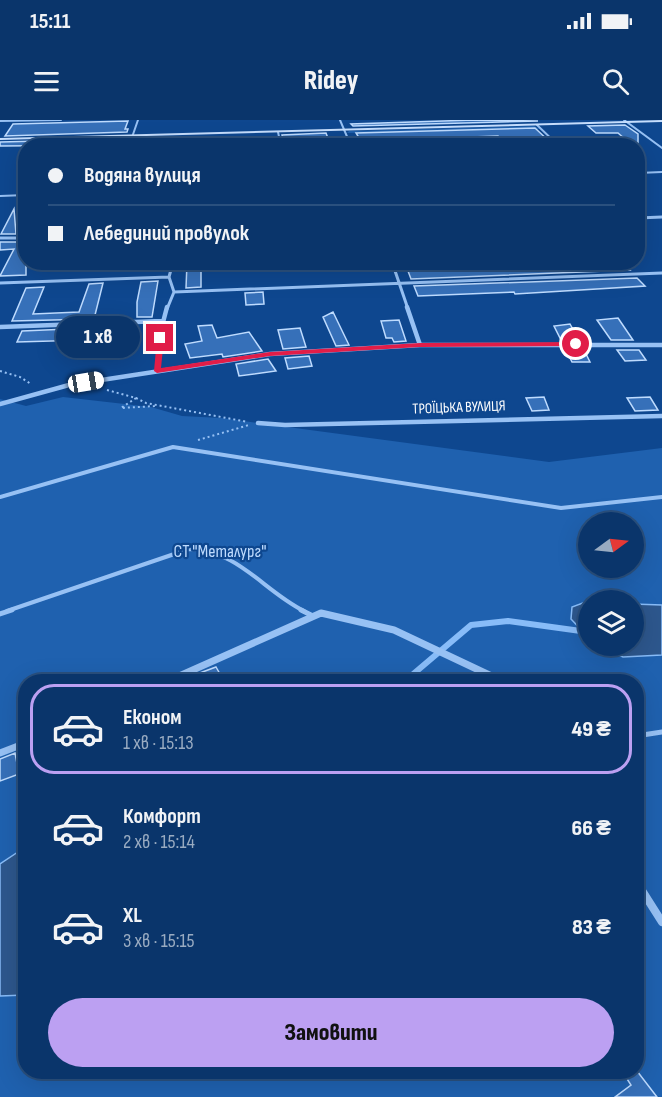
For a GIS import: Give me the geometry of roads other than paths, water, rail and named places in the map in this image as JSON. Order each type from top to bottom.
[{"type":"street","points":[[0,121],[61,120]]},
{"type":"street","points":[[131,138],[138,120]]},
{"type":"street","points":[[340,120],[348,138]]},
{"type":"street","points":[[625,121],[662,148]]},
{"type":"street","points":[[33,138],[662,121]]},
{"type":"street","points":[[278,132],[279,138]]},
{"type":"street","points":[[0,139],[18,138]]},
{"type":"street","points":[[645,173],[662,172]]},
{"type":"street","points":[[0,196],[18,195]]},
{"type":"street","points":[[645,218],[662,218]]},
{"type":"street","points":[[0,238],[18,238]]},
{"type":"street","points":[[157,371],[162,321],[174,292],[170,277],[171,270]]},
{"type":"street","points":[[395,270],[420,345]]},
{"type":"street","points":[[174,292],[662,273]]},
{"type":"street","points":[[0,283],[170,277]]},
{"type":"street","points":[[0,327],[162,321]]},
{"type":"street","points":[[0,404],[86,382],[270,354],[420,345],[662,345]]},
{"type":"street","name":"ТРОЇЦЬКА ВУЛИЦЯ","points":[[258,423],[285,425],[662,416]]},
{"type":"street","points":[[184,674],[313,616],[330,614],[394,630],[487,674]]},
{"type":"street","points":[[0,753],[18,746]]},
{"type":"street","points":[[644,894],[662,922]]},
{"type":"lane","points":[[537,124],[551,138]]},
{"type":"lane","points":[[0,497],[173,447],[561,508],[662,497]]},
{"type":"lane","points":[[0,614],[200,547],[240,564],[297,609],[313,616]]},
{"type":"lane","points":[[644,735],[662,732]]},
{"type":"waterway","points":[[413,674],[471,625],[508,621],[578,631]]},
{"type":"park label","name":"СТ \"Металург\"","points":[[220,551]]}]
